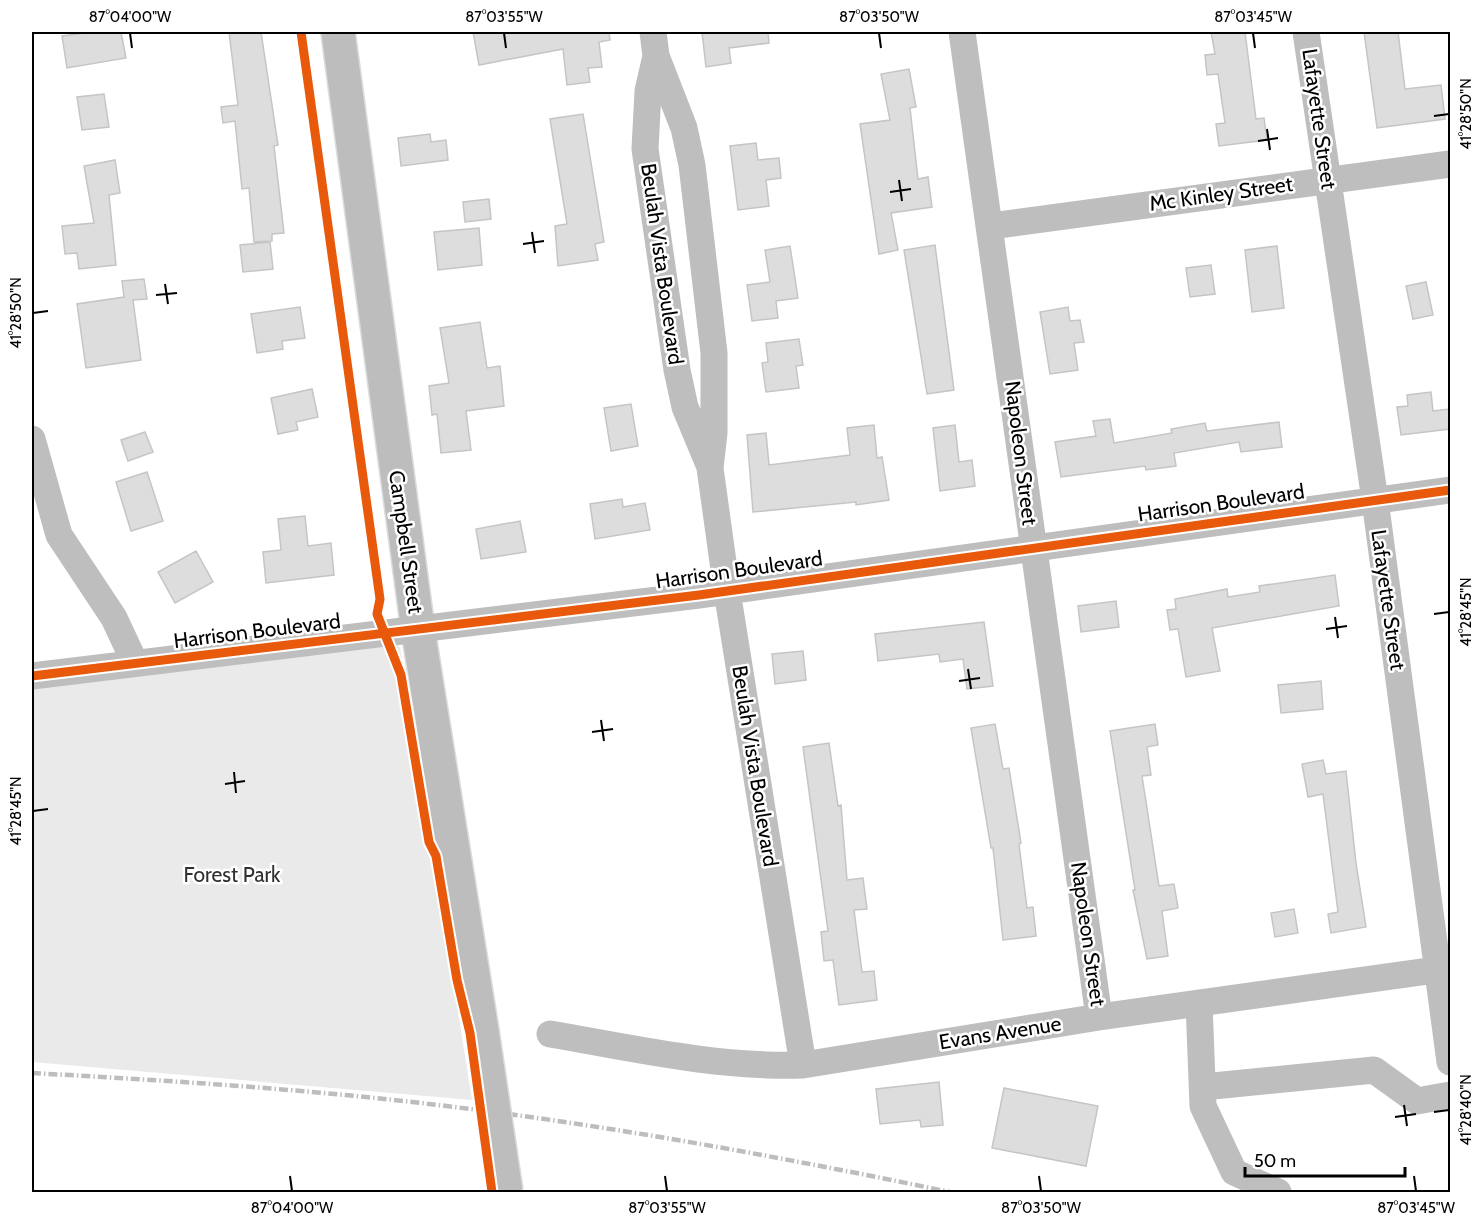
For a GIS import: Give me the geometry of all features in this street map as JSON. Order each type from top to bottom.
[{"type":"main road","name":"Campbell Street","points":[[338,32],[418,630],[506,1192]]},
{"type":"street","name":"Napoleon Street","points":[[962,32],[991,226],[1033,546],[1100,1017]]},
{"type":"street","name":"Lafayette Street","points":[[1306,32],[1444,969],[1450,1062]]},
{"type":"street","name":"Beulah Vista Boulevard","points":[[654,44],[648,91],[645,149],[677,370],[685,407],[710,468]]},
{"type":"street","name":"Beulah Vista Boulevard","points":[[654,44],[684,128],[692,165],[709,296],[715,399],[710,468],[726,591],[802,1065]]},
{"type":"street","name":"Mc Kinley Street","points":[[991,226],[1450,164]]},
{"type":"street","points":[[32,439],[59,535],[114,618],[135,663]]},
{"type":"street","name":"Harrison Boulevard","points":[[32,676],[726,591],[1033,546],[1450,490]]},
{"type":"street","name":"Evans Avenue","points":[[550,1035],[716,1062],[761,1066],[802,1065],[1100,1017],[1444,969]]},
{"type":"street","points":[[1199,1003],[1203,1106],[1234,1172],[1278,1192]]},
{"type":"street","points":[[1203,1087],[1374,1070],[1417,1101],[1450,1095]]},
{"type":"green space","name":"Forest Park","points":[[380,634],[400,647],[472,1100],[32,1062],[32,676]]},
{"type":"building","points":[[92,32],[121,32],[126,58],[67,68],[62,36]]},
{"type":"building","points":[[229,32],[261,32],[278,145],[274,146],[284,233],[272,234],[272,241],[254,242],[249,188],[242,189],[235,121],[223,123],[221,107],[238,105]]},
{"type":"building","points":[[473,32],[609,32],[610,40],[599,42],[602,67],[588,68],[590,82],[567,85],[563,49],[479,65]]},
{"type":"building","points":[[702,32],[768,32],[769,43],[729,48],[731,63],[706,67]]},
{"type":"building","points":[[1211,32],[1245,32],[1256,119],[1264,118],[1267,140],[1219,146],[1216,124],[1225,123],[1218,74],[1207,75],[1205,55],[1215,54]]},
{"type":"building","points":[[1364,32],[1398,32],[1405,89],[1441,85],[1445,119],[1377,128]]},
{"type":"building","points":[[909,69],[916,107],[910,108],[918,179],[928,177],[932,207],[891,213],[898,250],[879,254],[860,124],[890,120],[881,74]]},
{"type":"building","points":[[104,94],[109,127],[82,130],[77,97]]},
{"type":"building","points":[[583,114],[604,242],[595,244],[598,260],[558,266],[555,226],[567,224],[550,119]]},
{"type":"building","points":[[430,134],[431,142],[446,140],[448,160],[401,166],[398,138]]},
{"type":"building","points":[[756,143],[758,160],[779,158],[781,178],[766,180],[769,206],[738,210],[730,146]]},
{"type":"building","points":[[115,160],[120,193],[109,195],[116,265],[79,269],[77,253],[65,254],[62,226],[94,223],[84,166]]},
{"type":"building","points":[[489,199],[491,219],[465,222],[463,202]]},
{"type":"building","points":[[479,228],[482,265],[438,270],[434,232]]},
{"type":"building","points":[[270,242],[273,269],[243,272],[240,245]]},
{"type":"building","points":[[935,245],[954,390],[927,394],[904,250]]},
{"type":"building","points":[[790,246],[798,298],[776,301],[778,318],[752,321],[747,285],[770,282],[765,250]]},
{"type":"building","points":[[1277,246],[1284,308],[1252,312],[1245,250]]},
{"type":"building","points":[[1211,265],[1215,294],[1190,297],[1186,268]]},
{"type":"building","points":[[144,279],[147,299],[133,300],[141,360],[86,368],[77,304],[124,297],[122,281]]},
{"type":"building","points":[[1426,282],[1433,315],[1413,319],[1406,286]]},
{"type":"building","points":[[300,307],[305,338],[282,341],[283,349],[257,353],[251,314]]},
{"type":"building","points":[[1068,307],[1070,321],[1080,320],[1084,342],[1074,343],[1078,370],[1050,374],[1040,312]]},
{"type":"building","points":[[480,322],[487,368],[500,366],[504,406],[466,411],[471,450],[441,453],[437,414],[432,415],[429,386],[449,383],[440,328]]},
{"type":"building","points":[[799,339],[803,365],[796,366],[799,388],[766,392],[762,363],[768,362],[766,343]]},
{"type":"building","points":[[312,389],[318,417],[296,422],[298,430],[278,434],[271,398]]},
{"type":"building","points":[[1431,392],[1433,411],[1450,409],[1450,429],[1401,435],[1397,407],[1408,406],[1407,395]]},
{"type":"building","points":[[631,404],[638,446],[611,451],[604,408]]},
{"type":"building","points":[[1110,419],[1114,443],[1172,433],[1171,429],[1205,423],[1207,431],[1279,422],[1282,447],[1241,452],[1239,442],[1174,453],[1176,466],[1146,470],[1145,466],[1061,477],[1055,442],[1096,436],[1093,421]]},
{"type":"building","points":[[874,425],[877,458],[882,457],[889,500],[856,505],[856,502],[753,512],[747,435],[766,433],[769,465],[850,455],[847,428]]},
{"type":"building","points":[[955,425],[959,462],[972,460],[975,486],[940,491],[933,428]]},
{"type":"building","points":[[145,432],[153,452],[128,461],[121,440]]},
{"type":"building","points":[[147,472],[163,521],[131,531],[116,482]]},
{"type":"building","points":[[622,499],[623,507],[645,503],[650,530],[595,539],[590,504]]},
{"type":"building","points":[[305,516],[308,546],[331,543],[334,575],[266,583],[263,552],[281,550],[278,519]]},
{"type":"building","points":[[520,521],[526,552],[481,559],[476,529]]},
{"type":"building","points":[[196,551],[213,582],[175,603],[158,572]]},
{"type":"building","points":[[1335,575],[1339,606],[1212,628],[1220,671],[1186,677],[1178,629],[1170,630],[1167,610],[1176,609],[1175,599],[1227,589],[1228,597],[1260,592],[1259,586]]},
{"type":"building","points":[[1116,601],[1119,627],[1081,632],[1078,606]]},
{"type":"building","points":[[984,622],[993,686],[967,689],[963,659],[940,662],[939,654],[878,661],[875,634]]},
{"type":"building","points":[[803,651],[806,680],[775,684],[772,654]]},
{"type":"building","points":[[1321,681],[1323,709],[1281,713],[1278,685]]},
{"type":"building","points":[[995,724],[1003,769],[1009,768],[1021,843],[1019,844],[1027,908],[1033,907],[1036,936],[1003,940],[993,848],[991,848],[971,728]]},
{"type":"building","points":[[1155,724],[1158,745],[1147,747],[1151,775],[1142,776],[1159,886],[1174,884],[1178,908],[1162,911],[1168,956],[1147,959],[1133,890],[1135,890],[1110,731]]},
{"type":"building","points":[[829,743],[838,806],[841,805],[847,880],[863,878],[867,909],[854,910],[862,972],[874,971],[877,1000],[839,1005],[833,960],[824,961],[821,932],[828,931],[803,747]]},
{"type":"building","points":[[1323,760],[1326,774],[1346,771],[1366,927],[1331,933],[1328,914],[1338,912],[1323,794],[1308,797],[1302,764]]},
{"type":"building","points":[[1294,909],[1298,933],[1275,937],[1271,913]]},
{"type":"building","points":[[939,1082],[943,1125],[921,1127],[920,1120],[880,1124],[876,1089]]},
{"type":"building","points":[[1004,1088],[1098,1106],[1086,1166],[992,1148]]},
{"type":"railway","points":[[32,1073],[199,1083],[440,1105],[660,1137],[950,1192]]},
{"type":"cycle path","points":[[301,32],[380,599],[377,614],[401,675],[429,842],[436,856],[457,980],[470,1033],[492,1192]]},
{"type":"cycle path","points":[[32,676],[699,595],[1450,490]]}]
